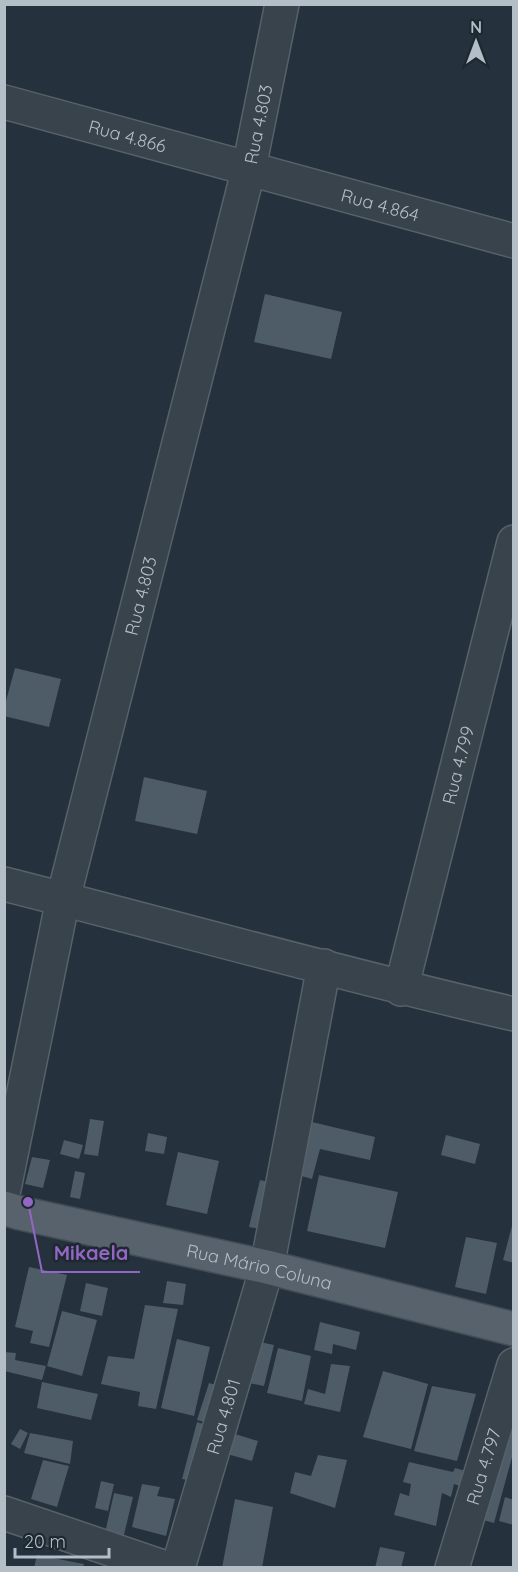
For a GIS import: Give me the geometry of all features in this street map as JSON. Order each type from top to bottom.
[{"type":"main road","name":"Rua Mário Coluna","points":[[4,1208],[267,1267],[513,1329]]},
{"type":"street","name":"Rua 4.803","points":[[4,1189],[63,899],[249,168],[282,4]]},
{"type":"street","name":"Rua 4.866","points":[[4,102],[249,168]]},
{"type":"street","name":"Rua 4.864","points":[[249,168],[513,241]]},
{"type":"street","name":"Rua 4.799","points":[[401,988],[511,560]]},
{"type":"street","points":[[4,884],[401,988],[513,1014]]},
{"type":"street","name":"Rua 4.801","points":[[178,1568],[267,1267],[324,966]]},
{"type":"street","name":"Rua 4.797","points":[[452,1568],[513,1365]]},
{"type":"street","points":[[4,1514],[166,1568]]},
{"type":"building","points":[[265,294],[342,312],[331,359],[254,342]]},
{"type":"building","points":[[15,668],[61,679],[49,727],[4,716]]},
{"type":"building","points":[[144,777],[207,791],[197,834],[135,821]]},
{"type":"building","points":[[90,1119],[104,1121],[98,1156],[84,1154]]},
{"type":"building","points":[[312,1122],[375,1137],[370,1160],[320,1149],[312,1179],[298,1175]]},
{"type":"building","points":[[148,1133],[167,1137],[164,1154],[145,1151]]},
{"type":"building","points":[[446,1135],[480,1144],[475,1164],[441,1155]]},
{"type":"building","points":[[64,1140],[83,1145],[79,1159],[60,1154]]},
{"type":"building","points":[[178,1152],[219,1161],[207,1214],[166,1205]]},
{"type":"building","points":[[32,1157],[50,1160],[43,1188],[25,1184]]},
{"type":"building","points":[[75,1171],[85,1173],[80,1199],[70,1197]]},
{"type":"building","points":[[319,1175],[398,1192],[385,1248],[307,1231]]},
{"type":"building","points":[[260,1180],[277,1184],[267,1230],[249,1227]]},
{"type":"building","points":[[514,1222],[514,1263],[503,1260]]},
{"type":"building","points":[[466,1237],[497,1243],[486,1294],[455,1287]]},
{"type":"building","points":[[29,1267],[67,1275],[49,1347],[30,1343],[33,1331],[15,1327]]},
{"type":"building","points":[[167,1281],[186,1284],[183,1305],[163,1303]]},
{"type":"building","points":[[86,1283],[108,1288],[102,1316],[80,1311]]},
{"type":"building","points":[[145,1305],[178,1309],[156,1409],[138,1406],[140,1392],[101,1384],[108,1356],[134,1359]]},
{"type":"building","points":[[62,1311],[97,1320],[82,1376],[47,1366]]},
{"type":"building","points":[[320,1322],[360,1332],[356,1350],[333,1344],[332,1354],[314,1350]]},
{"type":"building","points":[[177,1339],[210,1347],[194,1416],[161,1408]]},
{"type":"building","points":[[255,1341],[274,1345],[264,1386],[244,1382]]},
{"type":"building","points":[[278,1348],[311,1356],[302,1401],[267,1393]]},
{"type":"building","points":[[4,1352],[16,1353],[15,1360],[46,1366],[42,1380],[4,1371]]},
{"type":"building","points":[[331,1364],[350,1366],[340,1412],[304,1404],[308,1389],[325,1394]]},
{"type":"building","points":[[383,1371],[428,1384],[411,1449],[363,1437]]},
{"type":"building","points":[[42,1382],[98,1394],[91,1420],[37,1408]]},
{"type":"building","points":[[209,1383],[227,1388],[216,1425],[197,1420]]},
{"type":"building","points":[[432,1386],[476,1394],[457,1461],[414,1451]]},
{"type":"building","points":[[514,1390],[514,1450],[494,1523],[479,1519]]},
{"type":"building","points":[[197,1422],[215,1428],[200,1482],[182,1479]]},
{"type":"building","points":[[20,1429],[28,1433],[20,1449],[11,1444]]},
{"type":"building","points":[[30,1433],[73,1441],[70,1464],[24,1453]]},
{"type":"building","points":[[232,1433],[258,1441],[252,1461],[227,1454]]},
{"type":"building","points":[[318,1455],[347,1460],[335,1508],[290,1493],[295,1472],[311,1476]]},
{"type":"building","points":[[43,1460],[69,1466],[57,1507],[31,1499]]},
{"type":"building","points":[[409,1462],[453,1472],[455,1468],[473,1473],[468,1489],[454,1484],[451,1497],[442,1493],[436,1526],[394,1515],[400,1493],[409,1496],[411,1484],[403,1482]]},
{"type":"building","points":[[101,1481],[114,1484],[108,1511],[95,1508]]},
{"type":"building","points":[[142,1484],[160,1487],[157,1496],[175,1499],[166,1536],[132,1527]]},
{"type":"building","points":[[114,1493],[133,1497],[123,1539],[105,1533]]},
{"type":"building","points":[[505,1497],[514,1500],[514,1525],[499,1521]]},
{"type":"building","points":[[235,1499],[273,1507],[262,1568],[222,1568]]},
{"type":"building","points":[[380,1547],[405,1552],[401,1568],[375,1568]]},
{"type":"building","points":[[37,1555],[84,1564],[83,1568],[34,1568]]},
{"type":"place","name":"Mikaela","points":[[28,1202]]}]
